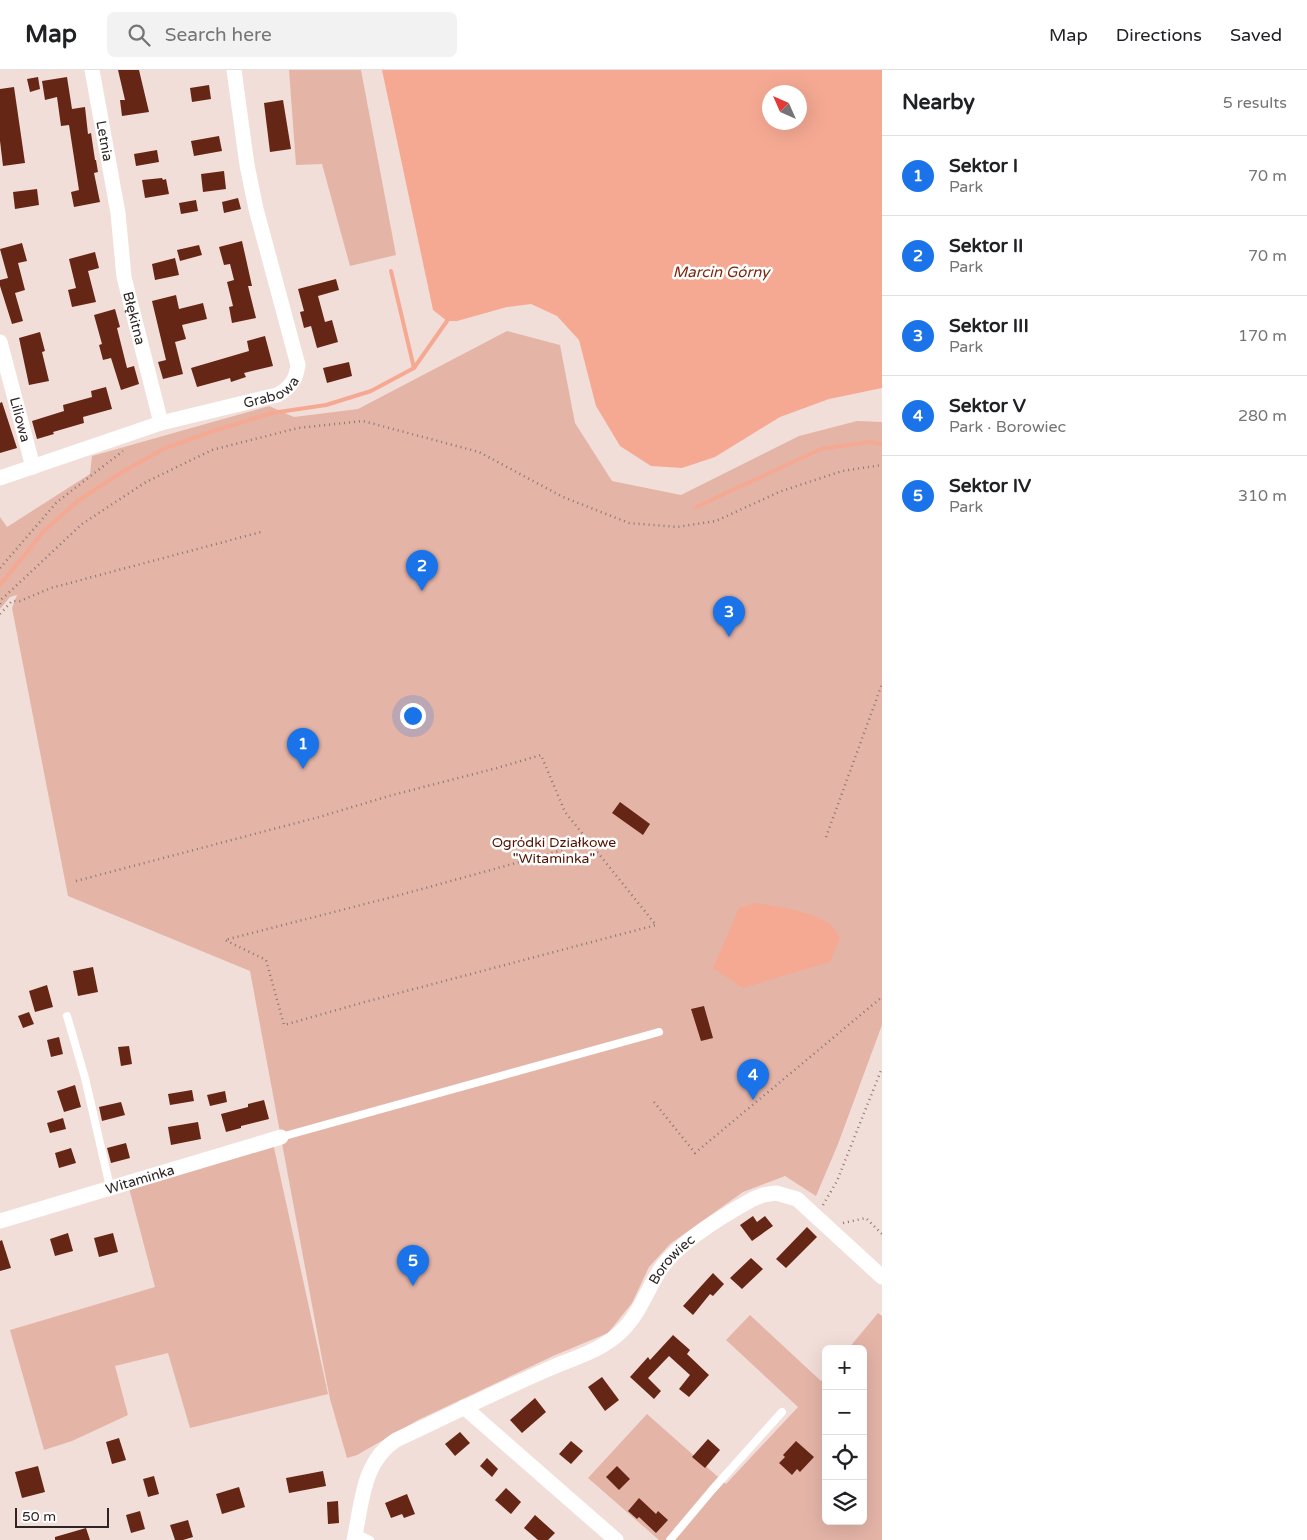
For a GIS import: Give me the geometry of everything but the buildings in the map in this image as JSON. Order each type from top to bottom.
[{"type":"street","name":"Letnia","points":[[92,70],[118,213]]},
{"type":"street","name":"Grabowa","points":[[0,478],[160,423],[278,395],[292,383],[297,374],[298,365],[248,174],[234,70]]},
{"type":"street","name":"Błękitna","points":[[118,213],[124,277],[160,423]]},
{"type":"street","name":"Liliowa","points":[[0,342],[33,467]]},
{"type":"street","name":"Witaminka","points":[[0,1221],[281,1137]]},
{"type":"street","name":"Borowiec","points":[[355,1536],[367,1476],[379,1455],[396,1440],[614,1338],[634,1318],[660,1271],[674,1252],[693,1237],[753,1199],[770,1194],[788,1195],[797,1199],[882,1277]]},
{"type":"street","points":[[464,1407],[616,1540]]},
{"type":"lane","points":[[67,1016],[85,1078],[110,1187]]},
{"type":"lane","points":[[281,1137],[659,1032]]},
{"type":"lane","points":[[670,1540],[782,1412]]},
{"type":"lane","points":[[355,1536],[370,1540]]},
{"type":"path","points":[[0,604],[2,599],[82,524],[146,482],[212,450],[298,428],[363,420],[479,452],[563,496],[629,522],[677,527],[716,521],[779,492],[842,471],[882,466]]},
{"type":"path","points":[[0,568],[56,502],[124,450]]},
{"type":"path","points":[[0,614],[12,601],[20,601],[51,588],[261,532]]},
{"type":"path","points":[[826,837],[882,684]]},
{"type":"path","points":[[76,881],[319,817],[541,755],[565,812],[587,838],[656,924],[284,1025],[266,960],[225,940],[556,852],[587,838]]},
{"type":"path","points":[[654,1102],[695,1153],[882,997]]},
{"type":"path","points":[[817,1216],[837,1181],[882,1068]]},
{"type":"path","points":[[828,1227],[866,1218],[882,1234]]},
{"type":"green space","points":[[289,70],[361,70],[396,255],[350,266],[322,164],[296,165]]},
{"type":"green space","name":"Ogródki Działkowe \"Witaminka\"","points":[[507,331],[560,345],[575,423],[612,481],[681,495],[799,436],[857,421],[882,422],[882,1025],[838,1144],[816,1196],[785,1176],[743,1192],[670,1244],[649,1267],[632,1303],[608,1333],[553,1356],[418,1420],[357,1455],[347,1458],[330,1399],[323,1364],[250,971],[68,896],[12,608],[17,595],[10,597],[0,609],[0,517],[7,527],[90,474],[92,456],[269,406],[294,417],[358,409]]},
{"type":"green space","points":[[273,1143],[328,1394],[190,1428],[168,1353],[115,1366],[128,1415],[72,1441],[44,1450],[10,1330],[155,1287],[129,1188]]},
{"type":"green space","points":[[878,1313],[882,1316],[882,1540],[659,1540],[588,1478],[647,1414],[726,1484],[798,1407],[726,1340],[750,1315],[822,1380],[822,1525],[867,1525],[867,1345],[851,1345]]},
{"type":"water","name":"Marcin Górny","points":[[382,70],[882,70],[882,388],[829,399],[780,417],[715,457],[682,468],[651,466],[620,446],[596,406],[579,340],[557,316],[531,304],[507,307],[457,321],[447,321],[433,310]]},
{"type":"water","points":[[755,903],[797,911],[827,922],[834,928],[840,938],[830,962],[743,988],[713,968],[739,908]]},
{"type":"waterway","points":[[391,271],[414,368]]},
{"type":"waterway","points":[[0,585],[44,531],[79,500],[119,474],[165,448],[216,430],[272,413],[326,405],[371,391],[414,368],[447,321]]},
{"type":"waterway","points":[[696,507],[821,449],[869,442],[882,444]]},
{"type":"place","name":"Sektor II","points":[[422,591]]},
{"type":"place","name":"Sektor III","points":[[729,637]]},
{"type":"place","name":"Sektor I","points":[[303,769]]},
{"type":"place","name":"Sektor V","points":[[753,1100]]},
{"type":"place","name":"Sektor IV","points":[[413,1286]]}]
